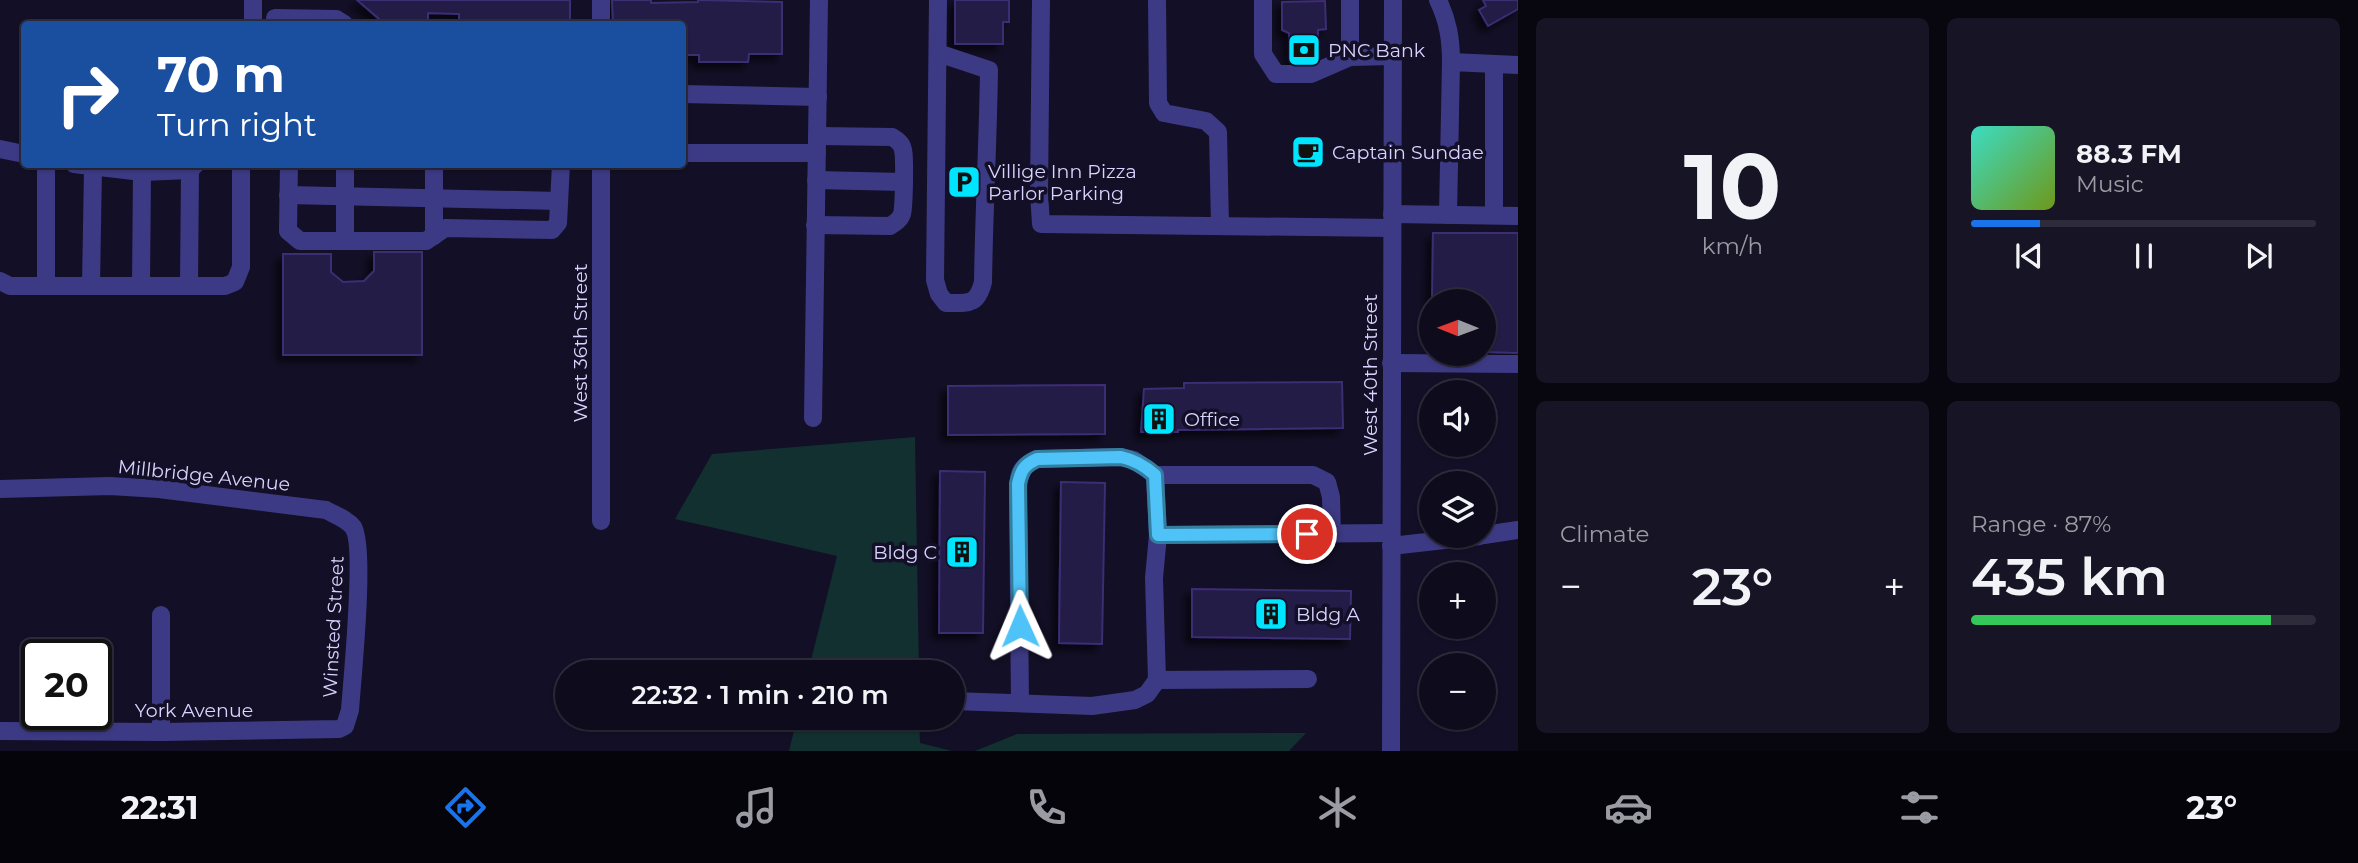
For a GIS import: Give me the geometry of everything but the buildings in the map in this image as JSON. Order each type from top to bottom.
[{"type":"street","points":[[253,0],[253,21]]},
{"type":"street","points":[[601,0],[601,21]]},
{"type":"street","points":[[813,418],[819,0]]},
{"type":"street","points":[[938,0],[935,280],[939,294],[947,303],[971,303],[979,296],[983,282],[989,70],[938,53]]},
{"type":"street","points":[[1041,0],[1041,224],[1220,226],[1392,221],[1448,215],[1518,216]]},
{"type":"street","points":[[1157,0],[1158,103],[1164,113],[1206,121],[1218,132],[1220,226]]},
{"type":"street","points":[[1263,0],[1263,54],[1276,74],[1311,75],[1350,57],[1392,57]]},
{"type":"street","points":[[1350,0],[1350,57]]},
{"type":"street","name":"West 40th Street","points":[[1391,751],[1393,0]]},
{"type":"street","points":[[1438,0],[1447,18],[1451,40],[1448,215]]},
{"type":"street","points":[[276,14],[306,21],[339,21]]},
{"type":"street","points":[[1451,62],[1518,65]]},
{"type":"street","points":[[1494,64],[1494,215]]},
{"type":"street","points":[[686,94],[818,97]]},
{"type":"street","points":[[686,153],[892,137],[900,142],[903,150],[902,214],[897,222],[890,226],[815,225]]},
{"type":"street","points":[[0,149],[21,153]]},
{"type":"street","points":[[46,168],[46,286]]},
{"type":"street","points":[[91,286],[93,168],[142,172],[183,168]]},
{"type":"street","points":[[189,285],[193,168]]},
{"type":"street","points":[[0,281],[10,286],[225,286],[235,282],[242,267],[242,168]]},
{"type":"street","points":[[289,168],[288,231],[300,241],[426,241],[445,228],[551,230],[558,223],[561,168]]},
{"type":"street","points":[[345,168],[345,241]]},
{"type":"street","points":[[434,168],[434,236]]},
{"type":"street","name":"West 36th Street","points":[[601,168],[601,520]]},
{"type":"street","points":[[141,285],[142,172]]},
{"type":"street","points":[[816,180],[903,182]]},
{"type":"street","points":[[288,195],[559,201]]},
{"type":"street","points":[[1391,363],[1518,364]]},
{"type":"street","points":[[1020,703],[1018,498],[1020,472],[1026,464],[1037,459],[1121,457],[1134,460],[1155,475],[1313,475],[1327,482],[1331,497],[1332,534]]},
{"type":"street","points":[[965,701],[1092,706],[1135,700],[1147,694],[1157,680],[1154,578],[1158,535],[1155,475]]},
{"type":"street","name":"Millbridge Avenue","points":[[0,489],[110,486],[190,491],[326,510],[343,518],[355,529]]},
{"type":"street","name":"Winsted Street","points":[[345,726],[350,710],[359,555],[355,529]]},
{"type":"street","points":[[1496,533],[1518,530]]},
{"type":"street","points":[[1158,535],[1332,534],[1391,540],[1419,538]]},
{"type":"street","points":[[161,615],[161,732]]},
{"type":"street","points":[[1157,680],[1308,679]]},
{"type":"street","name":"York Avenue","points":[[0,731],[334,730],[345,726]]},
{"type":"green space","points":[[915,437],[919,660],[811,660],[837,556],[675,519],[712,454]]},
{"type":"green space","points":[[794,730],[919,730],[920,743],[952,751],[789,751]]},
{"type":"green space","points":[[1306,733],[1289,751],[975,751],[1017,734]]},
{"type":"place","name":"PNC Bank","points":[[1304,50]]},
{"type":"place","name":"Captain Sundae","points":[[1308,152]]},
{"type":"place","name":"Villige Inn Pizza Parlor Parking","points":[[964,182]]},
{"type":"place","name":"Office","points":[[1159,419]]},
{"type":"place","name":"Bldg C","points":[[962,552]]},
{"type":"place","name":"Bldg A","points":[[1271,614]]},
{"type":"route","points":[[1020,626],[1018,484],[1020,472],[1026,464],[1037,459],[1121,457],[1146,467],[1155,475],[1158,535],[1307,534]]}]
